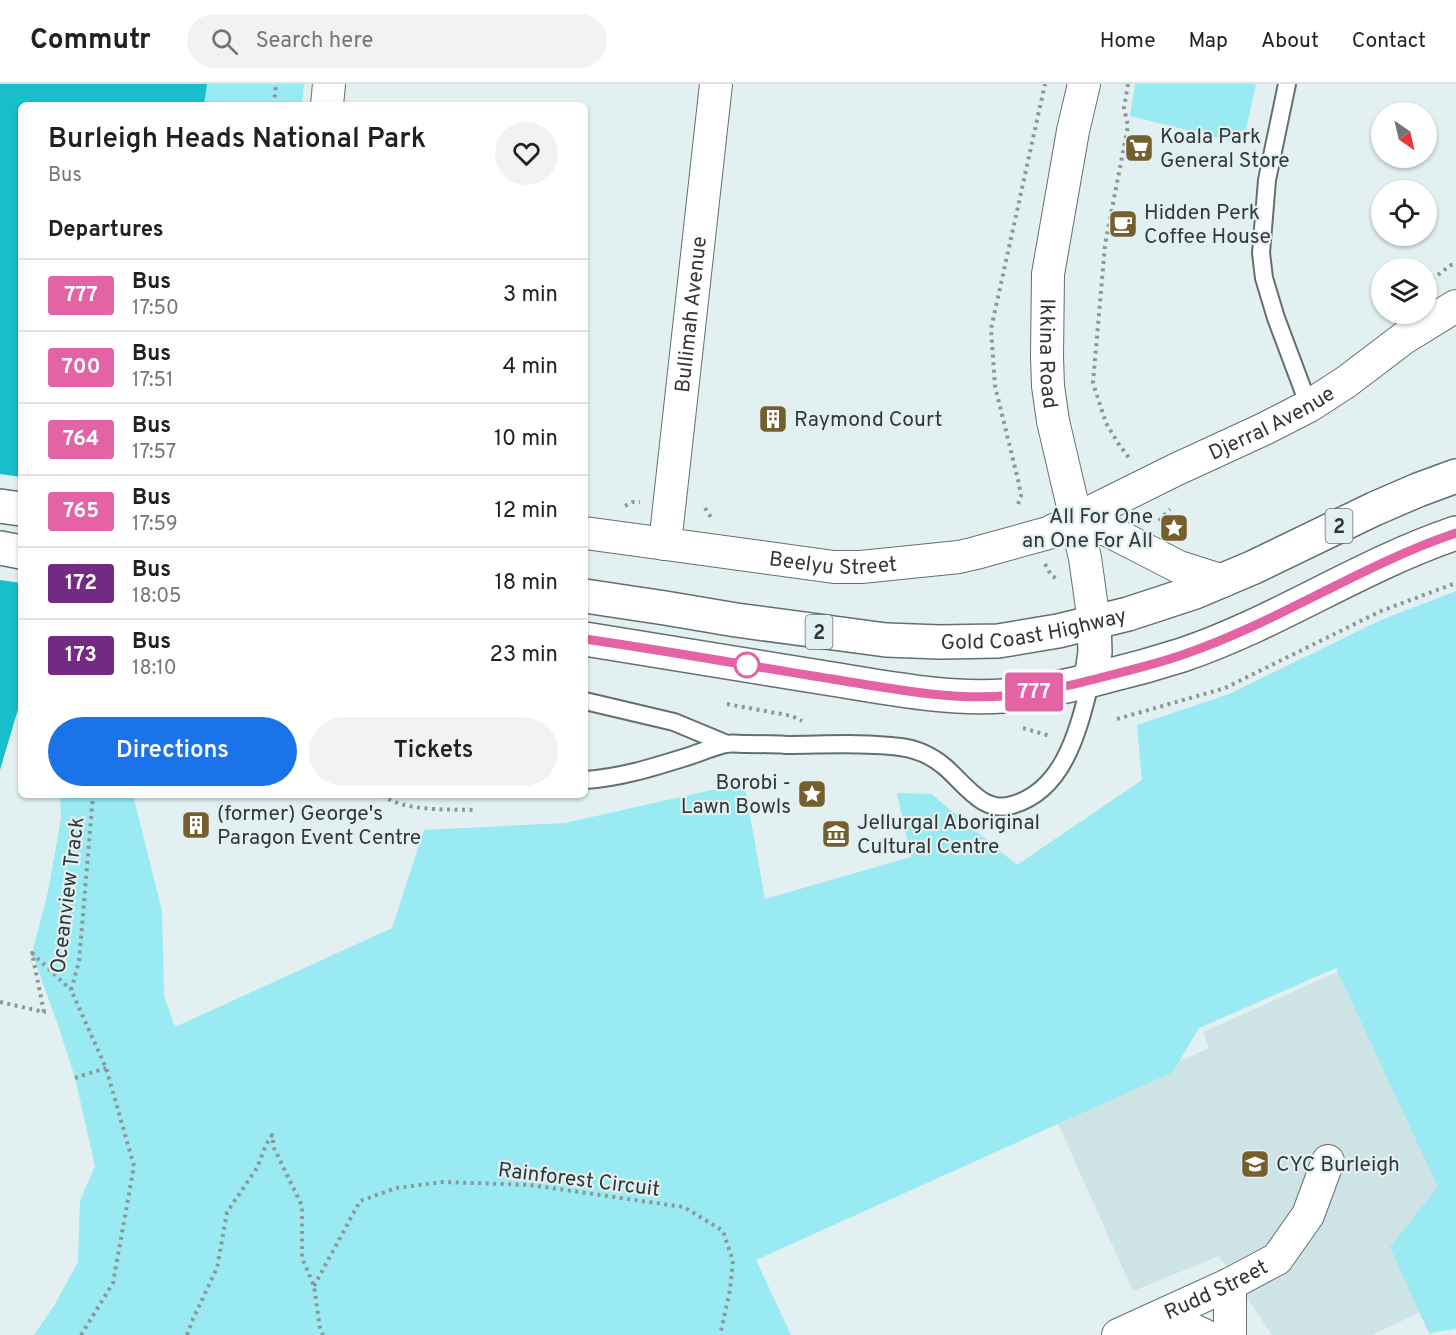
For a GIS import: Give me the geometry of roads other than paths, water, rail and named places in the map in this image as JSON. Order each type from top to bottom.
[{"type":"highway","name":"Gold Coast Highway","points":[[588,596],[736,620],[886,640],[998,641],[1058,631],[1128,614],[1173,600],[1254,567],[1374,509],[1456,476]]},
{"type":"highway","points":[[0,506],[18,509]]},
{"type":"highway","name":"2","points":[[588,639],[900,690],[974,697],[1004,696],[1066,687],[1182,655],[1256,625],[1424,543],[1456,533]]},
{"type":"highway","points":[[0,548],[18,551]]},
{"type":"highway","points":[[1091,680],[1095,652],[1094,622]]},
{"type":"street","points":[[327,102],[329,84]]},
{"type":"street","name":"Bullimah Avenue","points":[[664,544],[716,84]]},
{"type":"street","name":"Ikkina Road","points":[[1084,84],[1073,131],[1048,274],[1048,386],[1089,580],[1094,622]]},
{"type":"street","name":"Djerral Avenue","points":[[1076,519],[1309,406],[1346,382],[1404,338],[1456,306]]},
{"type":"street","points":[[1076,519],[1109,531],[1179,567],[1223,581]]},
{"type":"street","name":"Beelyu Street","points":[[588,533],[834,567],[861,567],[942,559],[976,553],[1048,533],[1076,519]]},
{"type":"street","name":"Rudd Street","points":[[1118,1335],[1230,1284],[1277,1259],[1308,1215],[1328,1161]]},
{"type":"street","points":[[1230,1284],[1230,1335]]},
{"type":"street","points":[[1149,1322],[1192,1330],[1204,1335]]},
{"type":"lane","points":[[1287,84],[1267,180],[1261,253],[1264,278],[1276,318],[1309,406]]},
{"type":"lane","points":[[588,780],[626,774],[727,744],[899,747],[915,750],[945,767],[978,799],[988,805],[1012,806],[1033,796],[1045,786],[1065,758],[1078,729],[1091,680]]},
{"type":"lane","points":[[588,702],[674,722],[727,744]]},
{"type":"place","name":"Koala Park General Store","points":[[1139,148]]},
{"type":"place","name":"Hidden Perk Coffee House","points":[[1123,224]]},
{"type":"place","name":"Raymond Court","points":[[773,419]]},
{"type":"place","name":"All For One an One For All","points":[[1174,528]]},
{"type":"place","name":"Borobi - Lawn Bowls","points":[[812,794]]},
{"type":"place","name":"(former) George's Paragon Event Centre","points":[[196,825]]},
{"type":"place","name":"Jellurgal Aboriginal Cultural Centre","points":[[836,834]]},
{"type":"place","name":"CYC Burleigh","points":[[1255,1164]]}]
